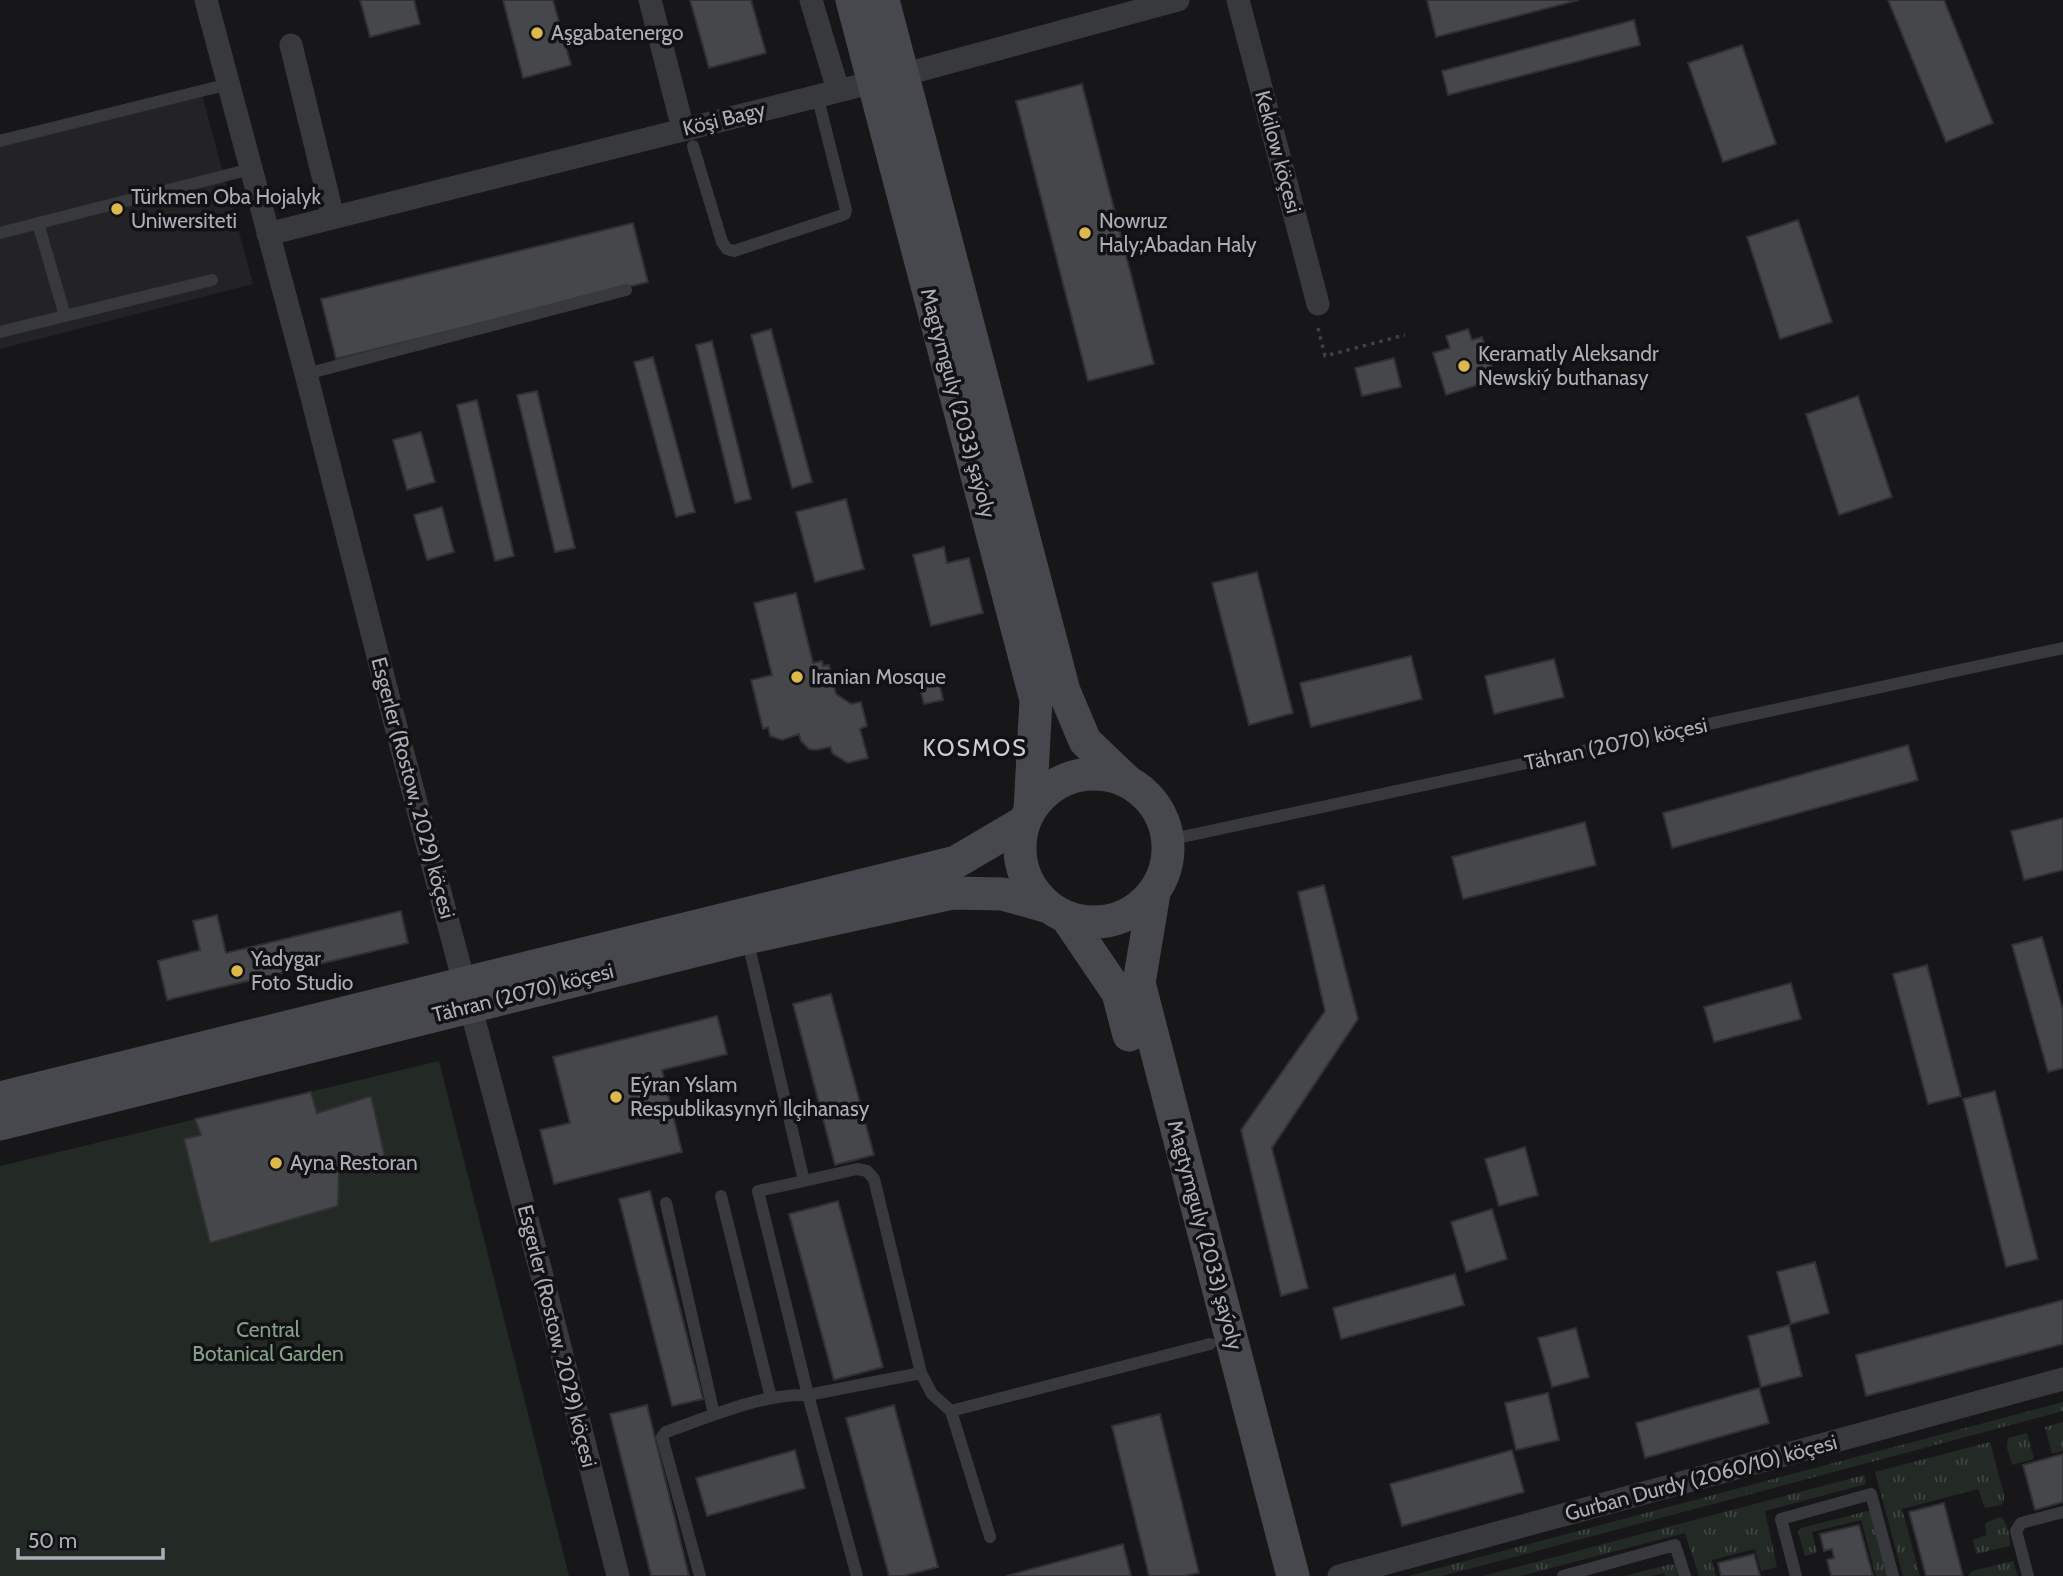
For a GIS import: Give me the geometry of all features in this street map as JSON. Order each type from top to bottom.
[{"type":"main road","name":"Magtymguly (2033) şaýoly","points":[[852,0],[888,78],[1063,691],[1085,741],[1127,781]]},
{"type":"main road","name":"Magtymguly (2033) şaýoly","points":[[883,0],[888,78],[1037,700],[1027,816]]},
{"type":"main road","points":[[1101,774],[1127,781],[1140,789],[1155,805],[1165,825],[1168,840],[1166,867],[1154,893],[1145,903],[1121,918],[1094,923],[1058,912],[1031,887],[1021,862],[1021,835],[1027,816],[1048,789],[1073,777],[1101,774]]},
{"type":"main road","name":"Tähran (2070) köçesi","points":[[0,1124],[956,862],[1027,816]]},
{"type":"main road","name":"Tähran (2070) köçesi","points":[[0,1098],[468,994],[747,938],[953,892],[1003,894],[1058,912]]},
{"type":"main road","name":"Magtymguly (2033) şaýoly","points":[[1154,893],[1139,983],[1293,1576]]},
{"type":"main road","name":"Magtymguly (2033) şaýoly","points":[[1058,912],[1118,993],[1271,1576]]},
{"type":"street","name":"Esgerler (Rostow, 2029) köçesi","points":[[206,0],[540,1268],[618,1576]]},
{"type":"street","points":[[650,0],[688,137]]},
{"type":"street","points":[[811,0],[828,92]]},
{"type":"street","name":"Köşi Bagy","points":[[268,234],[688,137],[828,92],[1178,0]]},
{"type":"street","name":"Kekilow köçesi","points":[[1238,0],[1318,304]]},
{"type":"street","points":[[291,45],[333,217]]},
{"type":"street","name":"Gurban Durdy (2060/10) köçesi","points":[[1339,1576],[1389,1570],[2063,1379]]},
{"type":"lane","points":[[0,141],[229,84]]},
{"type":"lane","points":[[688,137],[722,243],[727,249],[734,251],[845,214],[828,92]]},
{"type":"lane","points":[[0,233],[251,169]]},
{"type":"lane","points":[[38,223],[65,316]]},
{"type":"lane","points":[[0,332],[212,280]]},
{"type":"lane","points":[[306,374],[625,290]]},
{"type":"lane","name":"Tähran (2070) köçesi","points":[[1168,840],[2063,648]]},
{"type":"lane","points":[[747,938],[804,1181]]},
{"type":"lane","points":[[858,1576],[808,1395],[758,1191],[857,1169],[867,1171],[874,1179],[921,1373],[932,1394],[951,1411],[990,1537]]},
{"type":"lane","points":[[721,1196],[771,1398]]},
{"type":"lane","points":[[666,1203],[714,1414]]},
{"type":"lane","points":[[951,1411],[1210,1344]]},
{"type":"lane","points":[[700,1576],[662,1434],[714,1414],[771,1398],[789,1394],[808,1395],[921,1373]]},
{"type":"lane","points":[[1796,1576],[1781,1519],[1871,1494],[1893,1576]]},
{"type":"lane","points":[[2028,1576],[2016,1531],[2021,1523],[2063,1512]]},
{"type":"lane","points":[[1563,1576],[1590,1573],[1675,1545],[1685,1576]]},
{"type":"path","points":[[1318,327],[1325,356],[1405,335]]},
{"type":"shaded area","name":"Türkmen Oba Hojalyk Uniwersiteti","points":[[201,91],[253,284],[0,349],[0,134]]},
{"type":"green space","name":"Central Botanical Garden","points":[[439,1061],[569,1576],[0,1576],[0,1166]]},
{"type":"green space","points":[[2063,1402],[2063,1411],[1442,1576],[1409,1576]]},
{"type":"green space","points":[[2063,1422],[2063,1451],[2052,1454],[2045,1427]]},
{"type":"green space","points":[[2027,1433],[2034,1459],[2012,1465],[2007,1448],[2008,1438]]},
{"type":"green space","points":[[1990,1442],[2004,1502],[1985,1508],[1978,1489],[1902,1509],[1920,1576],[1903,1576],[1875,1472]]},
{"type":"green space","points":[[1864,1475],[1866,1484],[1765,1511],[1777,1567],[1761,1571],[1755,1549],[1712,1560],[1716,1576],[1699,1576],[1685,1533],[1520,1576],[1483,1576]]},
{"type":"green space","points":[[1871,1511],[1888,1576],[1876,1576],[1861,1520],[1812,1532],[1817,1553],[1805,1556],[1798,1532],[1801,1528]]},
{"type":"green space","points":[[2001,1517],[2008,1530],[2010,1546],[1976,1554],[1973,1540],[1987,1535],[1987,1522]]},
{"type":"green space","points":[[2013,1561],[2018,1576],[1968,1576],[1972,1571]]},
{"type":"green space","points":[[1675,1565],[1678,1576],[1665,1576],[1664,1573],[1624,1576]]},
{"type":"building","points":[[360,0],[414,0],[420,24],[370,37]]},
{"type":"building","name":"Aşgabatenergo","points":[[503,0],[553,0],[571,65],[523,78]]},
{"type":"building","points":[[690,0],[751,0],[766,53],[709,68]]},
{"type":"building","points":[[1427,0],[1579,0],[1436,37]]},
{"type":"building","points":[[1888,0],[1944,0],[1993,123],[1946,142]]},
{"type":"building","points":[[1634,20],[1640,45],[1448,95],[1442,71]]},
{"type":"building","points":[[1742,45],[1776,144],[1723,162],[1688,63]]},
{"type":"building","name":"Nowruz Haly;Abadan Haly","points":[[1082,84],[1154,364],[1088,381],[1016,101]]},
{"type":"building","points":[[1798,220],[1832,322],[1780,339],[1747,237]]},
{"type":"building","points":[[633,223],[648,282],[336,359],[321,299]]},
{"type":"building","points":[[771,329],[812,482],[792,488],[751,335]]},
{"type":"building","name":"Keramatly Aleksandr Newskiý buthanasy","points":[[1468,329],[1472,340],[1482,337],[1496,379],[1446,395],[1433,353],[1450,348],[1446,336]]},
{"type":"building","points":[[712,341],[751,499],[735,503],[696,345]]},
{"type":"building","points":[[653,357],[695,512],[676,517],[634,362]]},
{"type":"building","points":[[1394,358],[1401,387],[1362,396],[1355,368]]},
{"type":"building","points":[[537,391],[575,548],[555,552],[517,395]]},
{"type":"building","points":[[1858,396],[1892,497],[1839,515],[1806,414]]},
{"type":"building","points":[[477,400],[514,556],[495,561],[457,405]]},
{"type":"building","points":[[421,432],[435,482],[407,490],[393,440]]},
{"type":"building","points":[[846,499],[864,569],[815,582],[796,512]]},
{"type":"building","points":[[442,507],[454,552],[427,560],[414,515]]},
{"type":"building","points":[[944,547],[947,563],[969,558],[983,613],[931,626],[913,555]]},
{"type":"building","points":[[1257,572],[1293,713],[1249,725],[1212,583]]},
{"type":"building","name":"Iranian Mosque","points":[[796,593],[813,663],[822,661],[823,666],[829,665],[836,694],[851,704],[861,702],[867,726],[860,729],[868,758],[848,763],[833,754],[830,747],[809,749],[801,741],[799,734],[782,740],[770,736],[768,727],[763,729],[751,680],[772,675],[754,603]]},
{"type":"building","points":[[1411,656],[1422,699],[1311,727],[1300,683]]},
{"type":"building","points":[[1554,659],[1564,697],[1494,714],[1485,676]]},
{"type":"building","points":[[938,676],[943,700],[924,704],[918,681]]},
{"type":"building","points":[[1908,745],[1918,780],[1672,848],[1663,813]]},
{"type":"building","points":[[2063,818],[2063,870],[2024,880],[2011,831]]},
{"type":"building","points":[[1585,822],[1596,865],[1463,899],[1452,857]]},
{"type":"building","points":[[1324,885],[1358,1019],[1272,1148],[1308,1288],[1281,1296],[1241,1130],[1325,1011],[1298,892]]},
{"type":"building","points":[[401,911],[408,943],[167,1000],[158,961],[200,950],[193,921],[217,915],[226,953]]},
{"type":"building","points":[[2042,937],[2063,1010],[2063,1068],[2048,1072],[2012,945]]},
{"type":"building","points":[[1927,965],[1961,1096],[1928,1104],[1893,974]]},
{"type":"building","points":[[1791,983],[1801,1019],[1714,1042],[1704,1007]]},
{"type":"building","points":[[831,994],[874,1155],[835,1165],[793,1004]]},
{"type":"building","name":"Eýran Yslam Respublikasynyň Ilçihanasy","points":[[717,1016],[727,1054],[662,1070],[682,1152],[554,1184],[540,1130],[570,1123],[553,1057]]},
{"type":"building","points":[[1995,1091],[2038,1259],[2006,1267],[1963,1099]]},
{"type":"building","name":"Ayna Restoran","points":[[311,1092],[317,1113],[371,1096],[385,1157],[339,1170],[338,1206],[210,1243],[184,1139],[201,1135],[195,1119]]},
{"type":"building","points":[[1525,1147],[1538,1195],[1499,1206],[1485,1159]]},
{"type":"building","points":[[650,1191],[703,1399],[672,1406],[619,1199]]},
{"type":"building","points":[[838,1201],[883,1367],[834,1380],[789,1214]]},
{"type":"building","points":[[1492,1209],[1507,1259],[1466,1272],[1451,1222]]},
{"type":"building","points":[[1815,1262],[1829,1313],[1791,1324],[1777,1272]]},
{"type":"building","points":[[1455,1274],[1464,1305],[1341,1339],[1333,1308]]},
{"type":"building","points":[[2063,1300],[2063,1344],[1866,1396],[1856,1355]]},
{"type":"building","points":[[1789,1325],[1802,1376],[1761,1387],[1748,1336]]},
{"type":"building","points":[[1576,1328],[1589,1377],[1552,1387],[1538,1338]]},
{"type":"building","points":[[1759,1388],[1769,1423],[1645,1458],[1636,1423]]},
{"type":"building","points":[[1548,1393],[1559,1440],[1516,1450],[1505,1403]]},
{"type":"building","points":[[647,1405],[689,1576],[651,1576],[610,1414]]},
{"type":"building","points":[[894,1405],[938,1567],[904,1576],[889,1576],[846,1418]]},
{"type":"building","points":[[1160,1414],[1199,1573],[1184,1576],[1149,1576],[1112,1426]]},
{"type":"building","points":[[795,1450],[805,1488],[707,1516],[696,1478]]},
{"type":"building","points":[[1512,1450],[1524,1492],[1402,1526],[1390,1484]]},
{"type":"building","points":[[2063,1454],[2063,1502],[2035,1510],[2023,1465]]},
{"type":"building","points":[[1944,1503],[1963,1576],[1926,1576],[1909,1512]]},
{"type":"building","points":[[1859,1525],[1873,1576],[1831,1576],[1827,1560],[1834,1558],[1832,1549],[1824,1551],[1820,1534]]},
{"type":"building","points":[[1123,1544],[1131,1576],[1006,1576]]},
{"type":"building","points":[[1754,1554],[1760,1576],[1721,1576],[1718,1563]]},
{"type":"place","name":"Aşgabatenergo","points":[[537,33]]},
{"type":"place","name":"Türkmen Oba Hojalyk Uniwersiteti","points":[[117,209]]},
{"type":"place","name":"Nowruz Haly;Abadan Haly","points":[[1085,233]]},
{"type":"place","name":"Keramatly Aleksandr Newskiý buthanasy","points":[[1464,366]]},
{"type":"place","name":"Iranian Mosque","points":[[797,677]]},
{"type":"place","name":"Yadygar Foto Studio","points":[[237,971]]},
{"type":"place","name":"Eýran Yslam Respublikasynyň Ilçihanasy","points":[[616,1097]]},
{"type":"place","name":"Ayna Restoran","points":[[276,1163]]},
{"type":"district","name":"KOSMOS","points":[[975,748]]}]
